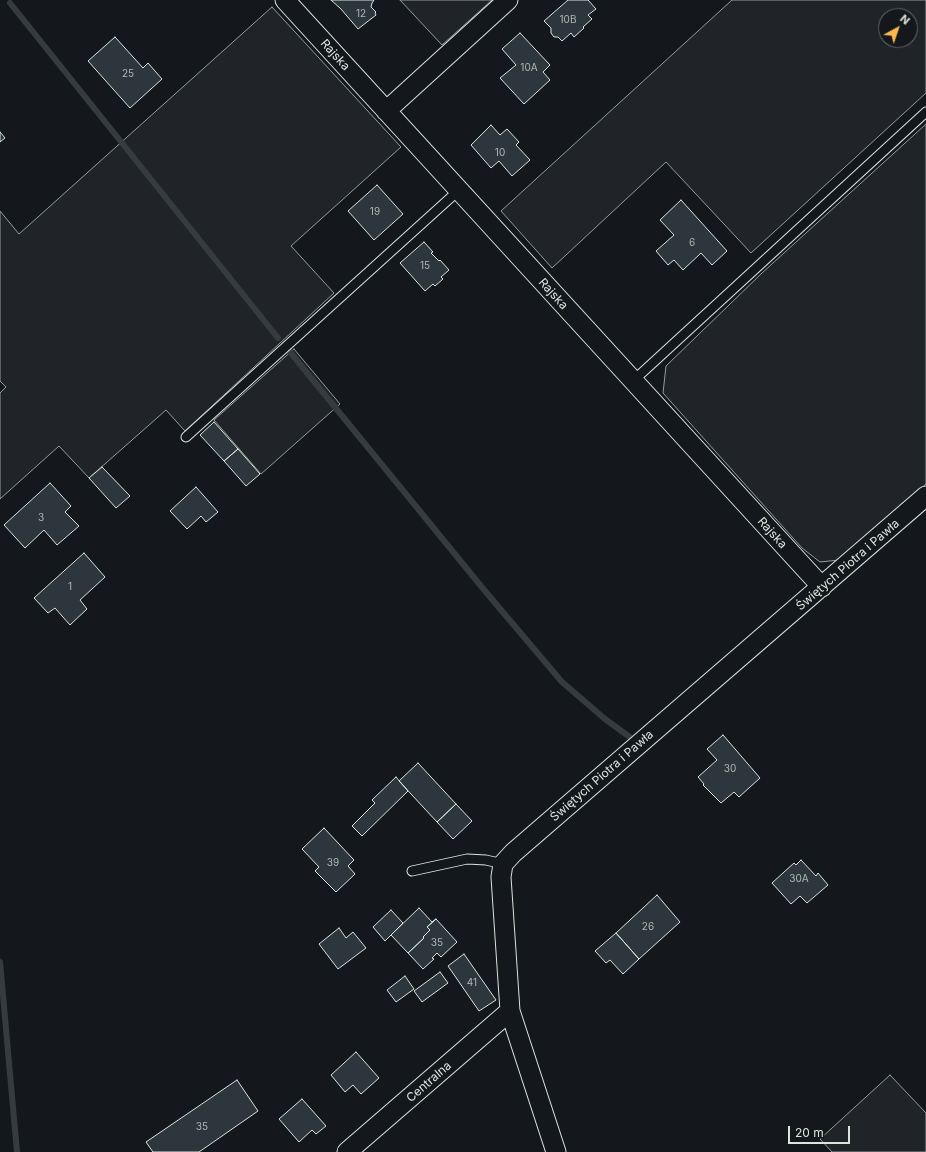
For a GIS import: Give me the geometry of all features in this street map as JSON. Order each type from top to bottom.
[{"type":"street","name":"Rajska","points":[[285,0],[822,588]]},
{"type":"street","points":[[386,111],[508,0]]},
{"type":"street","name":"Świętych Piotra i Pawła","points":[[503,864],[513,853],[822,588],[926,496]]},
{"type":"street","points":[[503,864],[501,877],[510,1011],[556,1152]]},
{"type":"street","name":"Centralna","points":[[347,1152],[510,1011]]},
{"type":"lane","points":[[633,381],[926,112]]},
{"type":"lane","points":[[186,437],[459,190]]},
{"type":"lane","points":[[412,871],[467,859],[486,860],[503,864]]},
{"type":"shaded area","points":[[400,0],[492,0],[442,45]]},
{"type":"shaded area","points":[[732,0],[926,0],[926,93],[751,253],[666,162],[552,268],[501,211]]},
{"type":"shaded area","points":[[272,7],[401,147],[291,246],[334,293],[185,431],[166,410],[89,478],[59,446],[0,499],[0,393],[6,387],[0,381],[0,211],[19,234]]},
{"type":"shaded area","points":[[926,124],[926,484],[839,560],[820,562],[802,548],[663,393],[666,366],[762,273]]},
{"type":"shaded area","points":[[294,349],[340,404],[261,474],[214,420]]},
{"type":"shaded area","points":[[890,1075],[926,1113],[926,1152],[832,1152],[820,1139]]},
{"type":"building","points":[[331,0],[374,0],[371,7],[376,12],[376,15],[358,29]]},
{"type":"building","points":[[568,0],[588,0],[596,9],[588,15],[592,19],[583,27],[584,28],[574,37],[571,33],[562,41],[558,37],[554,37],[551,33],[551,28],[544,21]]},
{"type":"building","points":[[520,33],[550,65],[543,72],[550,80],[524,104],[500,78],[516,65],[502,49]]},
{"type":"building","points":[[115,37],[143,68],[148,63],[162,79],[130,108],[88,61]]},
{"type":"building","points":[[491,125],[500,135],[507,129],[519,142],[516,145],[530,160],[512,176],[499,161],[491,168],[471,145]]},
{"type":"building","points":[[0,132],[5,138],[0,142]]},
{"type":"building","points":[[377,185],[403,214],[374,240],[348,211]]},
{"type":"building","points":[[681,200],[727,251],[712,265],[701,253],[683,270],[674,260],[668,265],[656,251],[674,235],[660,220]]},
{"type":"building","points":[[424,242],[433,252],[431,253],[449,270],[441,277],[443,279],[435,286],[433,284],[425,291],[400,263]]},
{"type":"building","points":[[214,422],[238,449],[224,461],[200,435]]},
{"type":"building","points":[[238,449],[260,474],[246,486],[224,461]]},
{"type":"building","points":[[102,467],[130,496],[116,508],[89,478]]},
{"type":"building","points":[[50,483],[71,506],[65,512],[79,526],[57,545],[44,530],[25,548],[4,525]]},
{"type":"building","points":[[196,487],[218,512],[206,522],[201,516],[187,529],[170,511]]},
{"type":"building","points":[[84,553],[105,577],[80,600],[87,609],[70,625],[55,608],[48,613],[34,598]]},
{"type":"building","points":[[723,735],[760,778],[739,797],[734,792],[721,803],[703,785],[704,784],[698,777],[717,760],[707,749]]},
{"type":"building","points":[[418,763],[456,804],[437,822],[399,781]]},
{"type":"building","points":[[396,777],[408,791],[362,836],[352,826],[375,803],[372,800]]},
{"type":"building","points":[[456,804],[472,821],[453,839],[437,822]]},
{"type":"building","points":[[324,828],[354,860],[348,866],[355,874],[336,892],[315,871],[319,867],[302,849]]},
{"type":"building","points":[[801,860],[816,876],[818,873],[828,885],[807,903],[800,896],[791,904],[772,883],[794,863],[796,865]]},
{"type":"building","points":[[657,895],[680,922],[639,959],[616,933]]},
{"type":"building","points":[[419,908],[432,922],[436,919],[427,927],[430,930],[423,937],[424,938],[408,953],[391,935]]},
{"type":"building","points":[[391,910],[403,923],[385,941],[373,927]]},
{"type":"building","points":[[436,919],[457,942],[441,957],[437,953],[432,958],[434,959],[423,969],[408,953],[424,938],[423,937],[430,930],[427,927]]},
{"type":"building","points":[[339,928],[346,938],[353,932],[366,948],[338,969],[319,944]]},
{"type":"building","points":[[616,933],[639,959],[623,974],[610,960],[606,963],[595,951]]},
{"type":"building","points":[[464,954],[496,1000],[479,1011],[448,966]]},
{"type":"building","points":[[440,972],[448,983],[422,1002],[414,991]]},
{"type":"building","points":[[405,976],[414,989],[396,1002],[387,990]]},
{"type":"building","points":[[356,1052],[379,1078],[361,1094],[353,1085],[345,1092],[331,1075]]},
{"type":"building","points":[[237,1080],[258,1111],[199,1152],[153,1152],[146,1142]]},
{"type":"building","points":[[302,1099],[326,1126],[316,1134],[312,1130],[299,1142],[279,1119]]},
{"type":"waterway","points":[[10,3],[278,338]]},
{"type":"waterway","points":[[290,352],[485,591],[562,682],[605,719],[631,738]]},
{"type":"waterway","points":[[0,962],[17,1152]]}]
